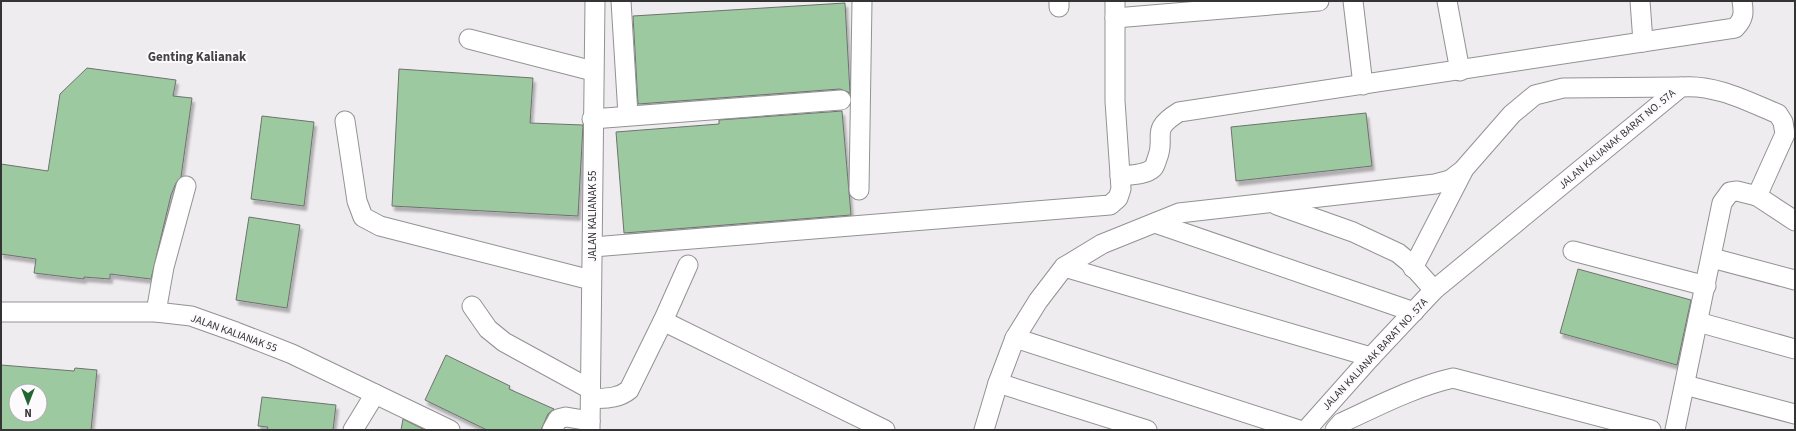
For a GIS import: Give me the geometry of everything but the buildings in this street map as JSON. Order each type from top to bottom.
[{"type":"lane","name":"JALAN KALIANAK 55","points":[[590,425],[591,280],[593,247],[592,119],[595,1]]},
{"type":"lane","points":[[621,1],[628,115]]},
{"type":"lane","points":[[859,190],[862,1]]},
{"type":"lane","points":[[593,247],[1110,205],[1118,198],[1121,188],[1115,101],[1115,9],[1319,1]]},
{"type":"lane","points":[[1353,1],[1363,85]]},
{"type":"lane","points":[[1446,1],[1460,71]]},
{"type":"lane","points":[[1640,1],[1643,42]]},
{"type":"lane","points":[[1120,176],[1144,173],[1153,168],[1159,154],[1159,130],[1168,118],[1178,112],[1460,71],[1735,28],[1742,21],[1744,13],[1742,1]]},
{"type":"lane","points":[[469,40],[593,71]]},
{"type":"lane","points":[[988,429],[998,383],[1015,338],[1038,301],[1064,267],[1102,244],[1179,213],[1210,208],[1274,204],[1435,184],[1450,180],[1463,170],[1512,114],[1535,95],[1563,88],[1681,87]]},
{"type":"lane","name":"JALAN KALIANAK BARAT NO. 57A","points":[[1306,430],[1371,357],[1434,290],[1681,87],[1703,87],[1716,90],[1778,114],[1783,122],[1785,134],[1756,196]]},
{"type":"lane","points":[[592,119],[628,115],[841,100]]},
{"type":"lane","points":[[345,121],[357,201],[364,217],[380,226],[591,280]]},
{"type":"lane","points":[[1413,268],[1463,170]]},
{"type":"lane","points":[[156,312],[164,267],[186,186]]},
{"type":"lane","points":[[1675,430],[1712,258],[1722,203],[1730,192],[1737,191],[1756,196],[1795,221]]},
{"type":"lane","points":[[1274,204],[1353,232],[1398,253],[1434,290]]},
{"type":"lane","points":[[1155,223],[1414,312]]},
{"type":"lane","points":[[1573,251],[1706,286]]},
{"type":"lane","points":[[1712,258],[1795,280]]},
{"type":"lane","points":[[472,306],[488,329],[504,342],[590,394],[614,398],[629,390],[663,321],[688,265]]},
{"type":"lane","points":[[1064,267],[1371,357]]},
{"type":"lane","name":"JALAN KALIANAK 55","points":[[1,312],[156,312],[191,316],[292,354],[450,430]]},
{"type":"lane","points":[[663,321],[885,430]]},
{"type":"lane","points":[[1698,322],[1795,349]]},
{"type":"lane","points":[[1015,338],[1300,430]]},
{"type":"lane","name":"JALAN KALIANAK BARAT NO. 57A","points":[[1335,430],[1341,423],[1395,397],[1431,383],[1453,378],[1651,430]]},
{"type":"lane","points":[[998,383],[1147,430]]},
{"type":"lane","points":[[1684,385],[1795,414]]},
{"type":"lane","points":[[353,430],[375,394]]},
{"type":"lane","points":[[552,430],[558,419],[562,417],[590,425]]},
{"type":"district","name":"Genting Kalianak","points":[[197,57]]}]
